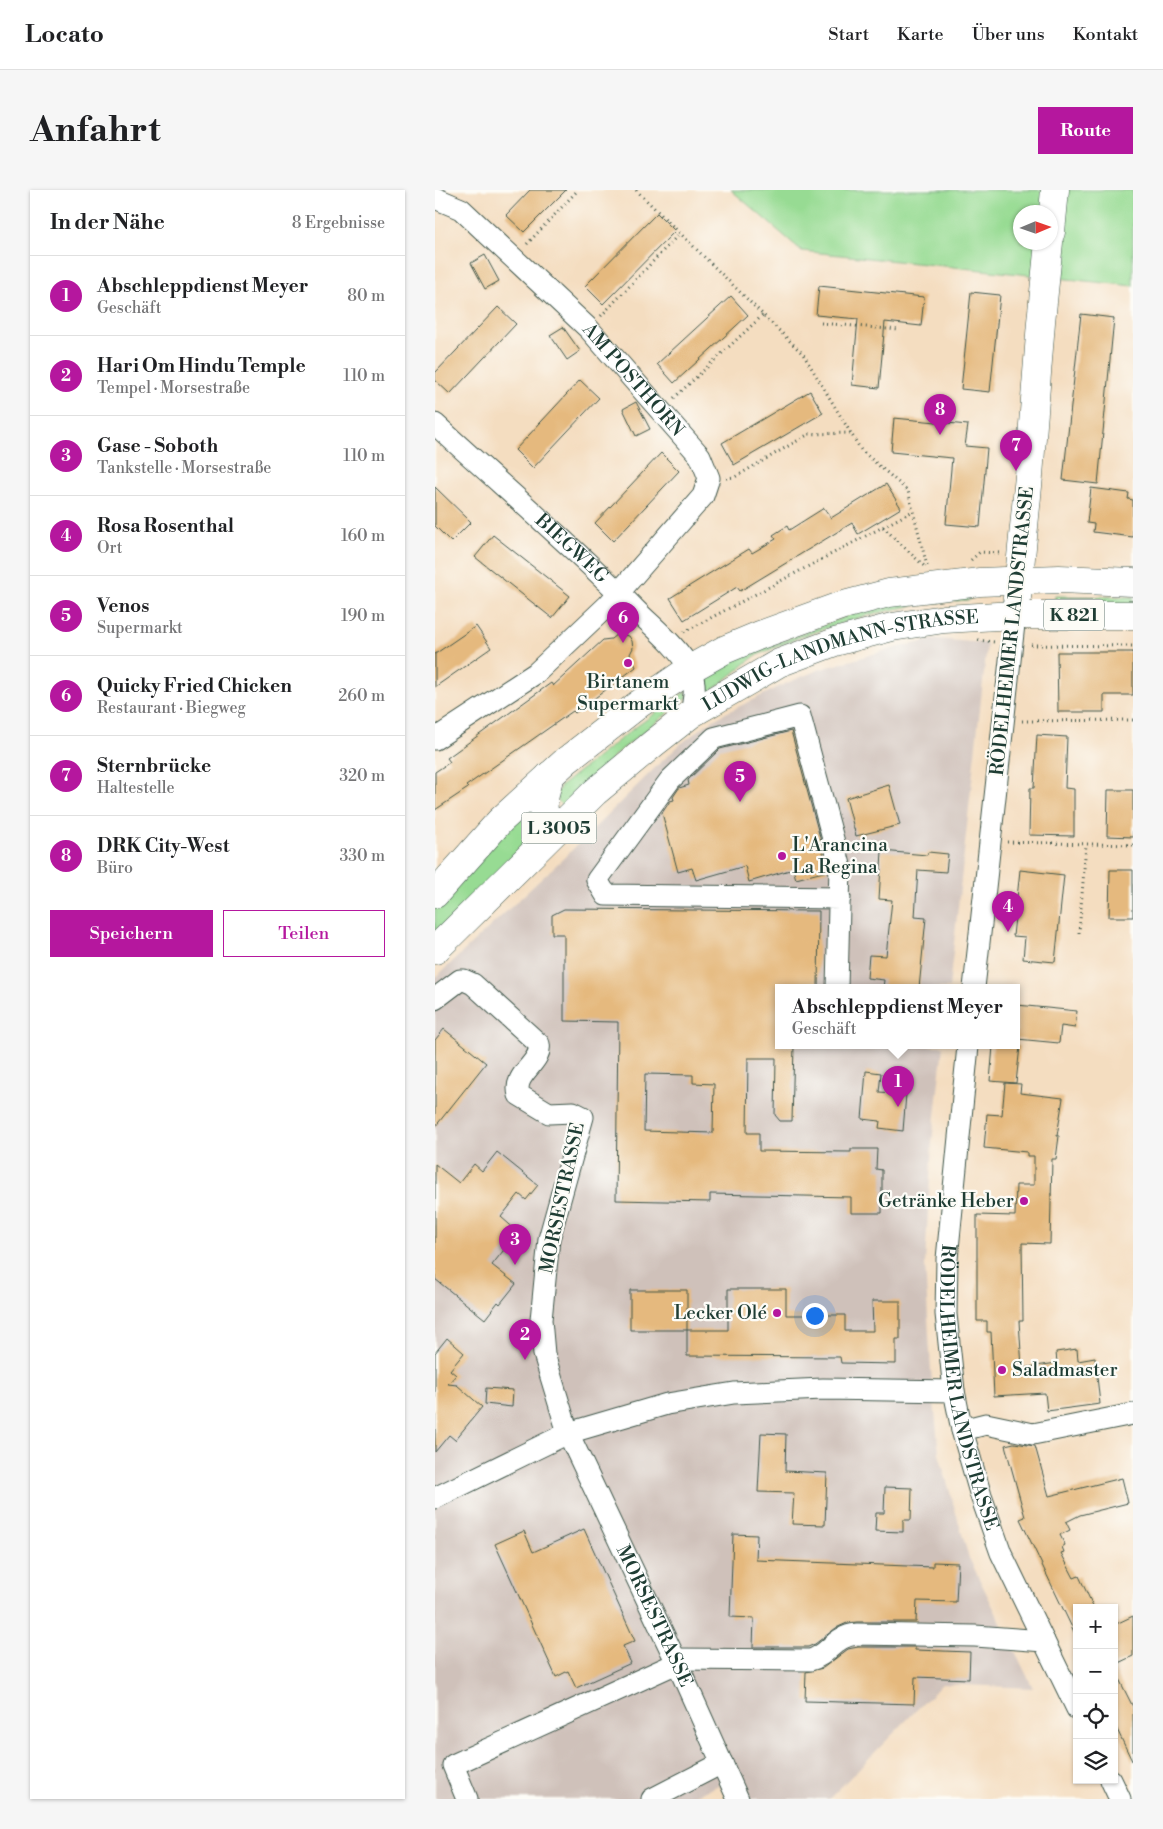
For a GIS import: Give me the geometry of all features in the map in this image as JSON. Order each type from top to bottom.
[{"type":"main road","points":[[1054,205],[1055,190]]},
{"type":"main road","name":"RÖDELHEIMER LANDSTRASSE","points":[[1015,615],[1048,250]]},
{"type":"main road","name":"LUDWIG-LANDMANN-STRASSE","points":[[435,894],[500,821],[550,775],[599,734],[690,669],[725,650],[759,635],[840,606],[889,593],[939,585],[980,582],[1059,579],[1133,582]]},
{"type":"main road","name":"LUDWIG-LANDMANN-STRASSE","points":[[435,950],[595,792],[691,714],[779,664],[835,642],[892,627],[944,619],[1015,615],[1133,615]]},
{"type":"main road","points":[[550,775],[543,799],[544,810],[549,819],[556,823],[565,822]]},
{"type":"street","name":"AM POSTHORN","points":[[435,198],[461,209],[589,329],[700,456],[709,478]]},
{"type":"street","name":"BIEGWEG","points":[[435,424],[619,592],[667,641],[690,669],[695,682],[695,696],[691,714]]},
{"type":"street","points":[[435,739],[536,672],[608,606],[703,496],[709,478]]},
{"type":"street","name":"RÖDELHEIMER LANDSTRASSE","points":[[974,984],[1015,615]]},
{"type":"street","points":[[837,984],[840,898],[840,865],[800,716],[714,738],[671,780],[597,880],[606,895],[840,898]]},
{"type":"street","name":"MORSESTRASSE","points":[[435,999],[460,980],[473,984],[539,1044],[540,1049],[537,1056],[518,1082],[517,1089],[519,1095],[549,1113],[573,1112],[583,1116],[549,1239],[541,1320],[543,1354],[568,1433],[676,1661],[738,1799]]},
{"type":"street","name":"RÖDELHEIMER LANDSTRASSE","points":[[967,1049],[947,1259],[946,1314],[954,1391],[962,1430],[981,1496],[1001,1553],[1073,1701]]},
{"type":"street","points":[[435,1498],[568,1433],[667,1404],[734,1393],[823,1389],[954,1391]]},
{"type":"street","points":[[962,1430],[986,1424],[1033,1434],[1133,1414]]},
{"type":"street","points":[[467,1799],[453,1765],[676,1661],[810,1660],[820,1656],[841,1638],[857,1634],[975,1636],[1044,1641]]},
{"type":"street","points":[[651,1799],[722,1763]]},
{"type":"street","points":[[1113,1784],[1120,1799]]},
{"type":"path","points":[[513,258],[578,190]]},
{"type":"path","points":[[636,190],[803,354],[861,450],[908,491],[929,571],[883,527]]},
{"type":"path","points":[[589,329],[680,233]]},
{"type":"path","points":[[660,410],[763,315]]},
{"type":"path","points":[[821,323],[899,330]]},
{"type":"path","points":[[709,478],[735,477],[809,434],[851,433]]},
{"type":"path","points":[[667,641],[913,511]]},
{"type":"path","points":[[973,637],[981,641]]},
{"type":"path","points":[[1043,645],[1133,646]]},
{"type":"path","points":[[1023,722],[1133,720]]},
{"type":"path","points":[[989,842],[1133,845]]},
{"type":"path","points":[[1079,933],[1087,844]]},
{"type":"shaded area","points":[[935,639],[984,643],[987,645],[949,984],[775,984],[775,1049],[943,1049],[932,1142],[925,1264],[931,1370],[939,1454],[969,1558],[1033,1688],[942,1684],[829,1799],[726,1799],[719,1785],[687,1799],[435,1799],[435,978],[569,853],[661,762],[707,724],[787,683],[818,670],[887,650]]},
{"type":"green space","points":[[731,190],[1133,190],[1133,286],[802,251]]},
{"type":"green space","points":[[970,592],[970,600],[924,603],[864,616],[800,637],[755,656],[710,692],[705,690],[708,680],[707,670],[873,606]]},
{"type":"green space","points":[[1055,596],[1133,597],[1133,606],[1055,605]]},
{"type":"green space","points":[[685,692],[688,697],[615,755],[565,807],[559,802],[557,795],[561,786],[633,729]]},
{"type":"green space","points":[[532,802],[551,827],[435,936],[435,905]]},
{"type":"building","points":[[530,190],[566,190],[524,232],[506,215]]},
{"type":"building","points":[[657,213],[675,231],[603,304],[585,286]]},
{"type":"building","points":[[485,255],[499,281],[485,289],[471,263]]},
{"type":"building","points":[[819,286],[924,297],[921,326],[885,322],[879,388],[852,385],[858,319],[816,315]]},
{"type":"building","points":[[971,292],[1000,295],[990,392],[961,389]]},
{"type":"building","points":[[731,296],[748,315],[674,383],[657,364]]},
{"type":"building","points":[[498,307],[516,324],[450,394],[435,380],[435,373]]},
{"type":"building","points":[[1081,314],[1114,318],[1098,484],[1063,480]]},
{"type":"building","points":[[563,327],[580,351],[567,360],[550,335]]},
{"type":"building","points":[[580,380],[599,398],[533,468],[515,450]]},
{"type":"building","points":[[810,391],[823,413],[734,465],[722,443]]},
{"type":"building","points":[[636,402],[650,429],[636,436],[623,409]]},
{"type":"building","points":[[894,418],[968,425],[965,446],[987,448],[980,527],[946,524],[952,458],[891,452]]},
{"type":"building","points":[[661,453],[679,471],[613,541],[595,523]]},
{"type":"building","points":[[886,484],[901,508],[858,534],[852,523],[740,591],[737,587],[684,620],[670,598],[749,549],[752,553],[776,539],[773,535],[787,526],[789,530],[824,508],[831,518]]},
{"type":"building","points":[[435,487],[471,522],[451,542],[435,526]]},
{"type":"building","points":[[1091,488],[1129,493],[1128,499],[1133,500],[1133,537],[1093,532],[1094,524],[1087,523]]},
{"type":"building","points":[[493,535],[570,596],[552,618],[475,557]]},
{"type":"building","points":[[476,626],[491,648],[435,687],[435,654]]},
{"type":"building","points":[[617,634],[629,636],[632,641],[633,648],[630,654],[636,667],[575,713],[573,711],[435,810],[435,772],[450,762],[447,758],[551,683],[553,686],[603,640],[611,639]]},
{"type":"building","points":[[1057,652],[1133,652],[1133,695],[1104,695],[1104,712],[1058,712]]},
{"type":"building","points":[[791,731],[822,845],[816,847],[822,847],[827,871],[796,879],[793,869],[749,882],[745,866],[696,880],[692,868],[678,872],[662,813],[670,801],[674,800],[673,797],[679,788],[689,785],[688,780],[720,749]]},
{"type":"building","points":[[1037,735],[1067,737],[1065,788],[1074,789],[1074,836],[1029,835],[1030,788],[1034,788]]},
{"type":"building","points":[[889,785],[900,825],[856,836],[846,798]]},
{"type":"building","points":[[1108,790],[1133,790],[1133,837],[1107,836]]},
{"type":"building","points":[[882,851],[927,855],[928,852],[948,854],[946,872],[918,870],[915,917],[926,918],[919,984],[884,984],[884,980],[867,978],[869,955],[886,956],[892,900],[879,899]]},
{"type":"building","points":[[1020,870],[1064,875],[1055,962],[1023,959],[1025,937],[1013,936]]},
{"type":"building","points":[[1110,870],[1133,870],[1133,917],[1109,917]]},
{"type":"building","points":[[564,909],[819,911],[818,984],[775,984],[775,1049],[794,1049],[792,1121],[780,1121],[775,1115],[776,1058],[748,1058],[747,1133],[759,1133],[759,1151],[851,1152],[851,1149],[877,1149],[876,1169],[882,1170],[882,1213],[851,1213],[851,1197],[710,1194],[710,1202],[616,1200],[618,1022],[564,1021],[564,934],[552,934],[552,915]],"holes":[[[645,1074],[693,1075],[693,1083],[714,1084],[713,1133],[644,1131]]]},
{"type":"building","points":[[1020,1005],[1077,1011],[1075,1028],[1061,1026],[1059,1043],[1020,1039]]},
{"type":"building","points":[[444,1029],[486,1063],[435,1127],[435,1040]]},
{"type":"building","points":[[993,1049],[1020,1049],[1016,1083],[990,1081]]},
{"type":"building","points":[[866,1071],[881,1073],[879,1092],[906,1094],[903,1131],[879,1128],[880,1121],[862,1119]]},
{"type":"building","points":[[1005,1083],[1021,1084],[1020,1093],[1063,1098],[1057,1136],[1059,1136],[1056,1159],[1052,1159],[1050,1244],[1022,1243],[1023,1321],[1019,1321],[1022,1368],[1057,1363],[1056,1352],[1077,1349],[1078,1361],[1095,1358],[1100,1404],[1047,1411],[1045,1393],[994,1396],[991,1332],[987,1332],[987,1321],[977,1321],[977,1215],[1015,1216],[1016,1185],[1034,1185],[1034,1156],[1027,1156],[1027,1152],[984,1148],[987,1114],[1002,1115]]},
{"type":"building","points":[[497,1152],[538,1185],[526,1200],[519,1194],[501,1217],[518,1232],[492,1265],[516,1284],[500,1304],[498,1302],[485,1319],[435,1279],[435,1164],[459,1183],[474,1164],[482,1171]]},
{"type":"building","points":[[728,1289],[786,1289],[786,1315],[845,1315],[845,1331],[873,1331],[872,1301],[900,1301],[900,1339],[896,1339],[896,1364],[841,1363],[840,1357],[687,1356],[687,1330],[728,1330]]},
{"type":"building","points":[[630,1290],[687,1290],[687,1330],[630,1330]]},
{"type":"building","points":[[447,1338],[464,1353],[450,1370],[456,1375],[448,1384],[457,1385],[482,1407],[455,1440],[449,1435],[435,1452],[435,1353]]},
{"type":"building","points":[[486,1388],[513,1390],[512,1407],[485,1404]]},
{"type":"building","points":[[761,1433],[786,1434],[785,1471],[827,1473],[825,1525],[792,1524],[794,1493],[758,1492]]},
{"type":"building","points":[[1014,1443],[1035,1446],[1049,1496],[1122,1478],[1128,1503],[1080,1515],[1066,1522],[1070,1530],[1060,1535],[1065,1545],[1062,1547],[1064,1552],[1061,1553],[1074,1578],[1079,1576],[1092,1604],[1073,1604],[1073,1630],[1020,1519],[1025,1517],[1005,1445]]},
{"type":"building","points":[[885,1487],[912,1488],[911,1520],[903,1520],[903,1532],[875,1531],[876,1513],[884,1513]]},
{"type":"building","points":[[584,1529],[635,1641],[623,1646],[631,1663],[576,1688],[568,1671],[556,1677],[495,1544],[524,1531],[533,1552]]},
{"type":"building","points":[[733,1534],[757,1535],[756,1560],[933,1567],[933,1562],[958,1563],[956,1602],[917,1601],[916,1622],[847,1623],[836,1628],[808,1647],[753,1647],[754,1618],[730,1617]]},
{"type":"building","points":[[1133,1616],[1133,1656],[1118,1663],[1118,1649],[1118,1623]]},
{"type":"building","points":[[858,1647],[915,1647],[915,1650],[970,1652],[969,1679],[915,1677],[914,1704],[805,1701],[806,1672],[823,1668],[848,1649]]},
{"type":"building","points":[[1118,1677],[1133,1707],[1133,1763],[1118,1731]]},
{"type":"place","name":"DRK City-West","points":[[940,435]]},
{"type":"place","name":"Sternbrücke","points":[[1016,471]]},
{"type":"place","name":"Quicky Fried Chicken","points":[[623,643]]},
{"type":"place","name":"Birtanem Supermarkt","points":[[628,663]]},
{"type":"place","name":"Venos","points":[[740,802]]},
{"type":"place","name":"L'Arancina La Regina","points":[[782,856]]},
{"type":"place","name":"Rosa Rosenthal","points":[[1008,932]]},
{"type":"place","name":"Abschleppdienst Meyer","points":[[898,1107]]},
{"type":"place","name":"Getränke Heber","points":[[1024,1201]]},
{"type":"place","name":"Gase - Soboth","points":[[515,1265]]},
{"type":"place","name":"Lecker Olé","points":[[777,1313]]},
{"type":"place","name":"Hari Om Hindu Temple","points":[[525,1360]]},
{"type":"place","name":"Saladmaster","points":[[1002,1370]]}]
